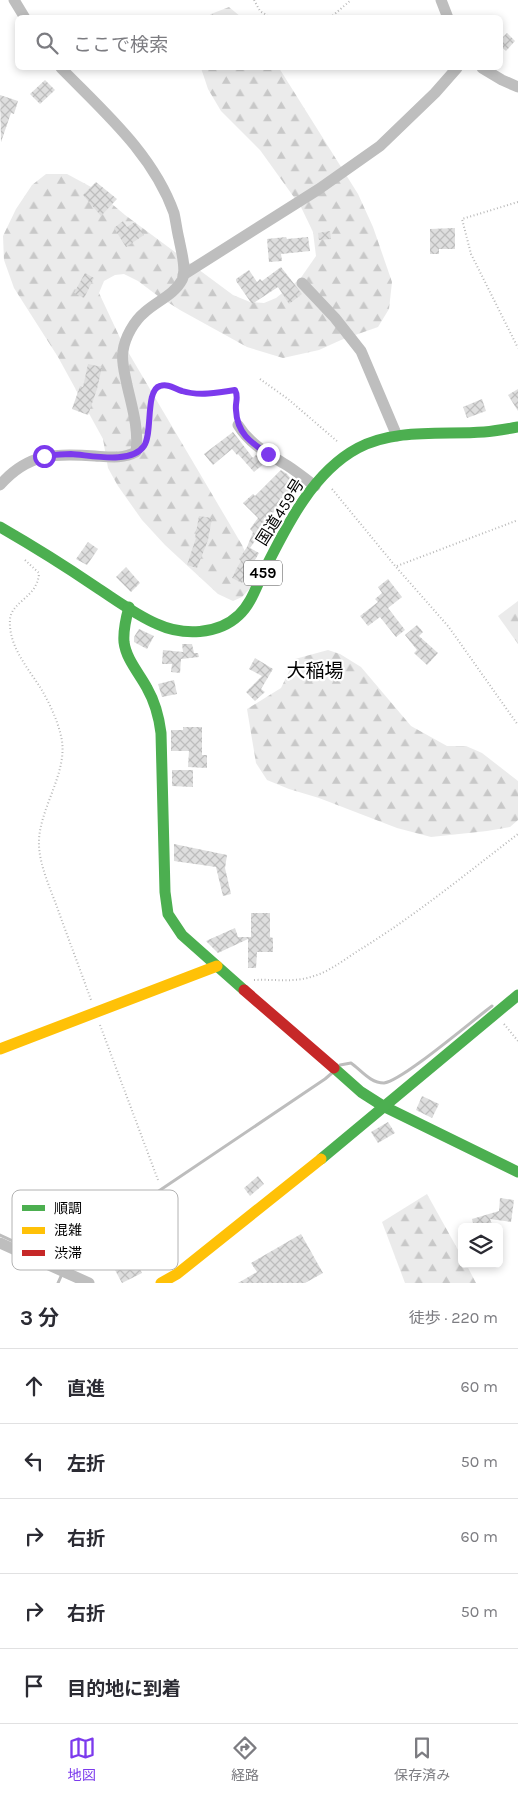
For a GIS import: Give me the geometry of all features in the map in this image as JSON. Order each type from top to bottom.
[{"type":"main road","name":"国道459号","points":[[0,527],[164,627],[202,632],[221,627],[239,614],[252,596],[282,535],[318,482],[330,468],[358,448],[397,436],[486,432],[518,427]]},
{"type":"main road","points":[[129,607],[123,630],[124,645],[159,715],[165,892],[168,914],[182,935],[346,1080],[383,1106],[518,1172]]},
{"type":"main road","points":[[0,1049],[217,966]]},
{"type":"main road","points":[[161,1283],[177,1274],[331,1150],[518,995]]},
{"type":"street","points":[[14,0],[23,15]]},
{"type":"street","points":[[441,0],[447,15]]},
{"type":"street","points":[[0,485],[14,471],[28,462],[44,456],[68,454],[113,458],[129,456],[136,452],[137,429],[123,365],[123,351],[135,322],[145,311],[170,294],[183,279],[183,258],[174,214],[158,179],[127,136],[63,70]]},
{"type":"street","points":[[183,275],[319,189],[380,146],[435,93],[455,70]]},
{"type":"street","points":[[485,70],[518,87]]},
{"type":"street","points":[[302,283],[335,318],[361,351],[397,436]]},
{"type":"street","points":[[238,425],[245,436],[256,446],[318,482]]},
{"type":"street","points":[[0,1243],[12,1248]]},
{"type":"street","points":[[60,1270],[89,1283]]},
{"type":"path","points":[[254,0],[260,11],[266,15]]},
{"type":"path","points":[[334,15],[351,0]]},
{"type":"path","points":[[518,202],[462,219],[471,254],[518,348]]},
{"type":"path","points":[[260,380],[288,399],[351,453]]},
{"type":"path","points":[[136,452],[144,446],[149,434],[151,400],[155,389],[159,386],[168,385],[183,392],[198,394],[235,390],[238,395],[236,408],[238,425]]},
{"type":"path","points":[[318,482],[448,626],[518,725]]},
{"type":"path","points":[[396,567],[518,520]]},
{"type":"path","points":[[19,556],[39,573],[39,581],[10,618],[14,646],[51,709],[61,738],[62,752],[52,793],[40,826],[39,846],[46,877],[158,1180]]},
{"type":"path","points":[[240,987],[255,980],[282,982],[316,976],[340,963],[420,909],[518,834]]},
{"type":"path","points":[[495,1013],[518,1041]]},
{"type":"green space","points":[[229,7],[239,15],[210,15]]},
{"type":"green space","points":[[202,70],[280,70],[358,194],[373,227],[392,282],[389,309],[378,327],[319,350],[283,358],[247,347],[180,310],[138,281],[124,274],[115,275],[104,281],[99,293],[121,340],[242,545],[252,567],[253,585],[242,597],[233,601],[218,594],[165,545],[142,520],[118,486],[108,468],[103,439],[58,357],[14,288],[4,260],[3,236],[16,209],[32,185],[46,174],[67,174],[93,188],[125,215],[233,295],[250,302],[264,303],[276,298],[300,279],[316,256],[313,232],[301,207],[260,150],[221,111],[208,89]]},
{"type":"green space","points":[[518,601],[518,644],[498,616]]},
{"type":"green space","points":[[328,650],[340,654],[361,667],[411,726],[447,746],[466,746],[482,753],[518,781],[518,820],[510,827],[431,837],[397,828],[267,780],[256,763],[247,709],[281,688],[295,659]]},
{"type":"green space","points":[[427,1194],[458,1250],[458,1268],[468,1268],[476,1283],[405,1283],[382,1222]]},
{"type":"building","points":[[507,33],[515,41],[506,51],[503,48],[503,37]]},
{"type":"building","points":[[45,80],[55,90],[40,104],[30,94]]},
{"type":"building","points":[[0,95],[18,101],[14,114],[11,113],[1,142]]},
{"type":"building","points":[[96,182],[117,199],[101,216],[83,195]]},
{"type":"building","points":[[123,221],[127,227],[135,222],[144,235],[126,247],[114,228]]},
{"type":"building","points":[[455,228],[455,249],[439,249],[439,254],[430,254],[430,229]]},
{"type":"building","points":[[330,231],[331,239],[319,240],[318,233]]},
{"type":"building","points":[[286,237],[287,239],[308,237],[310,251],[281,254],[282,261],[269,262],[267,239]]},
{"type":"building","points":[[281,267],[302,294],[289,304],[278,287],[252,304],[236,281],[236,279],[249,270],[257,282],[260,279],[262,281]]},
{"type":"building","points":[[85,273],[94,278],[84,298],[74,293]]},
{"type":"building","points":[[88,364],[102,367],[88,415],[72,409],[80,386],[83,387]]},
{"type":"building","points":[[518,389],[518,411],[508,395]]},
{"type":"building","points":[[482,399],[486,411],[467,418],[463,407]]},
{"type":"building","points":[[233,432],[253,458],[256,455],[266,462],[254,472],[232,449],[213,465],[204,454]]},
{"type":"building","points":[[281,470],[298,487],[272,514],[250,548],[259,553],[242,583],[232,578],[241,561],[239,559],[247,547],[253,532],[250,529],[258,518],[243,503],[253,494],[255,496]]},
{"type":"building","points":[[199,516],[212,518],[208,540],[197,568],[187,565],[196,538]]},
{"type":"building","points":[[88,542],[98,549],[87,565],[76,559]]},
{"type":"building","points":[[126,567],[140,583],[131,592],[116,577]]},
{"type":"building","points":[[388,579],[402,597],[388,608],[405,630],[396,637],[380,617],[368,626],[360,616],[378,602],[375,599],[382,593],[378,587]]},
{"type":"building","points":[[417,625],[423,632],[419,636],[438,653],[427,665],[414,653],[417,650],[405,635]]},
{"type":"building","points":[[139,629],[154,636],[147,649],[134,642],[134,637]]},
{"type":"building","points":[[182,644],[192,644],[194,653],[198,653],[199,657],[181,659],[180,673],[171,672],[172,664],[162,664],[163,650],[183,652]]},
{"type":"building","points":[[255,658],[273,669],[261,689],[265,692],[255,701],[246,692],[262,676],[249,669]]},
{"type":"building","points":[[174,680],[177,694],[162,697],[158,684]]},
{"type":"building","points":[[183,727],[202,727],[202,755],[207,755],[207,768],[188,767],[189,751],[171,751],[171,730],[183,730]]},
{"type":"building","points":[[172,770],[193,770],[193,787],[172,786]]},
{"type":"building","points":[[174,844],[227,855],[225,868],[231,894],[223,896],[216,867],[174,861]]},
{"type":"building","points":[[251,913],[270,913],[270,937],[273,938],[273,952],[257,952],[256,968],[248,968],[248,939],[218,953],[206,941],[235,928],[238,937],[251,937]]},
{"type":"building","points":[[422,1096],[439,1104],[432,1118],[416,1110]]},
{"type":"building","points":[[388,1122],[395,1133],[378,1143],[371,1132]]},
{"type":"building","points":[[258,1176],[264,1184],[250,1196],[244,1188]]},
{"type":"building","points":[[500,1198],[514,1200],[511,1222],[490,1219],[492,1223],[473,1223],[472,1219],[499,1211]]},
{"type":"building","points":[[301,1234],[323,1273],[305,1283],[238,1283],[257,1272],[251,1263]]},
{"type":"building","points":[[115,1270],[140,1270],[142,1273],[122,1283]]},
{"type":"waterway","points":[[340,1065],[351,1063],[374,1081],[384,1083],[393,1080],[438,1049],[492,1006]]},
{"type":"waterway","points":[[160,1190],[332,1073]]},
{"type":"waterway","points":[[0,1235],[12,1241]]},
{"type":"waterway","points":[[58,1283],[62,1274]]},
{"type":"traffic: fast","points":[[0,527],[149,620],[167,628],[189,632],[211,630],[231,622],[244,610],[292,518],[315,485],[342,458],[358,448],[388,437],[484,432],[518,427]]},
{"type":"traffic: fast","points":[[129,607],[124,633],[125,648],[152,699],[158,715],[161,733],[165,892],[168,914],[182,935],[244,990]]},
{"type":"traffic: fast","points":[[321,1159],[518,995]]},
{"type":"traffic: fast","points":[[334,1068],[361,1092],[383,1106],[518,1172]]},
{"type":"traffic: slow","points":[[0,1049],[217,966]]},
{"type":"traffic: slow","points":[[161,1283],[177,1274],[321,1159]]},
{"type":"traffic: jam","points":[[244,990],[334,1068]]},
{"type":"district","name":"大稲場","points":[[315,671]]},
{"type":"route","points":[[44,456],[68,454],[113,458],[129,456],[143,448],[149,434],[151,400],[155,389],[159,386],[168,385],[183,392],[198,394],[235,390],[238,395],[236,408],[238,425],[245,436],[268,454]]}]
